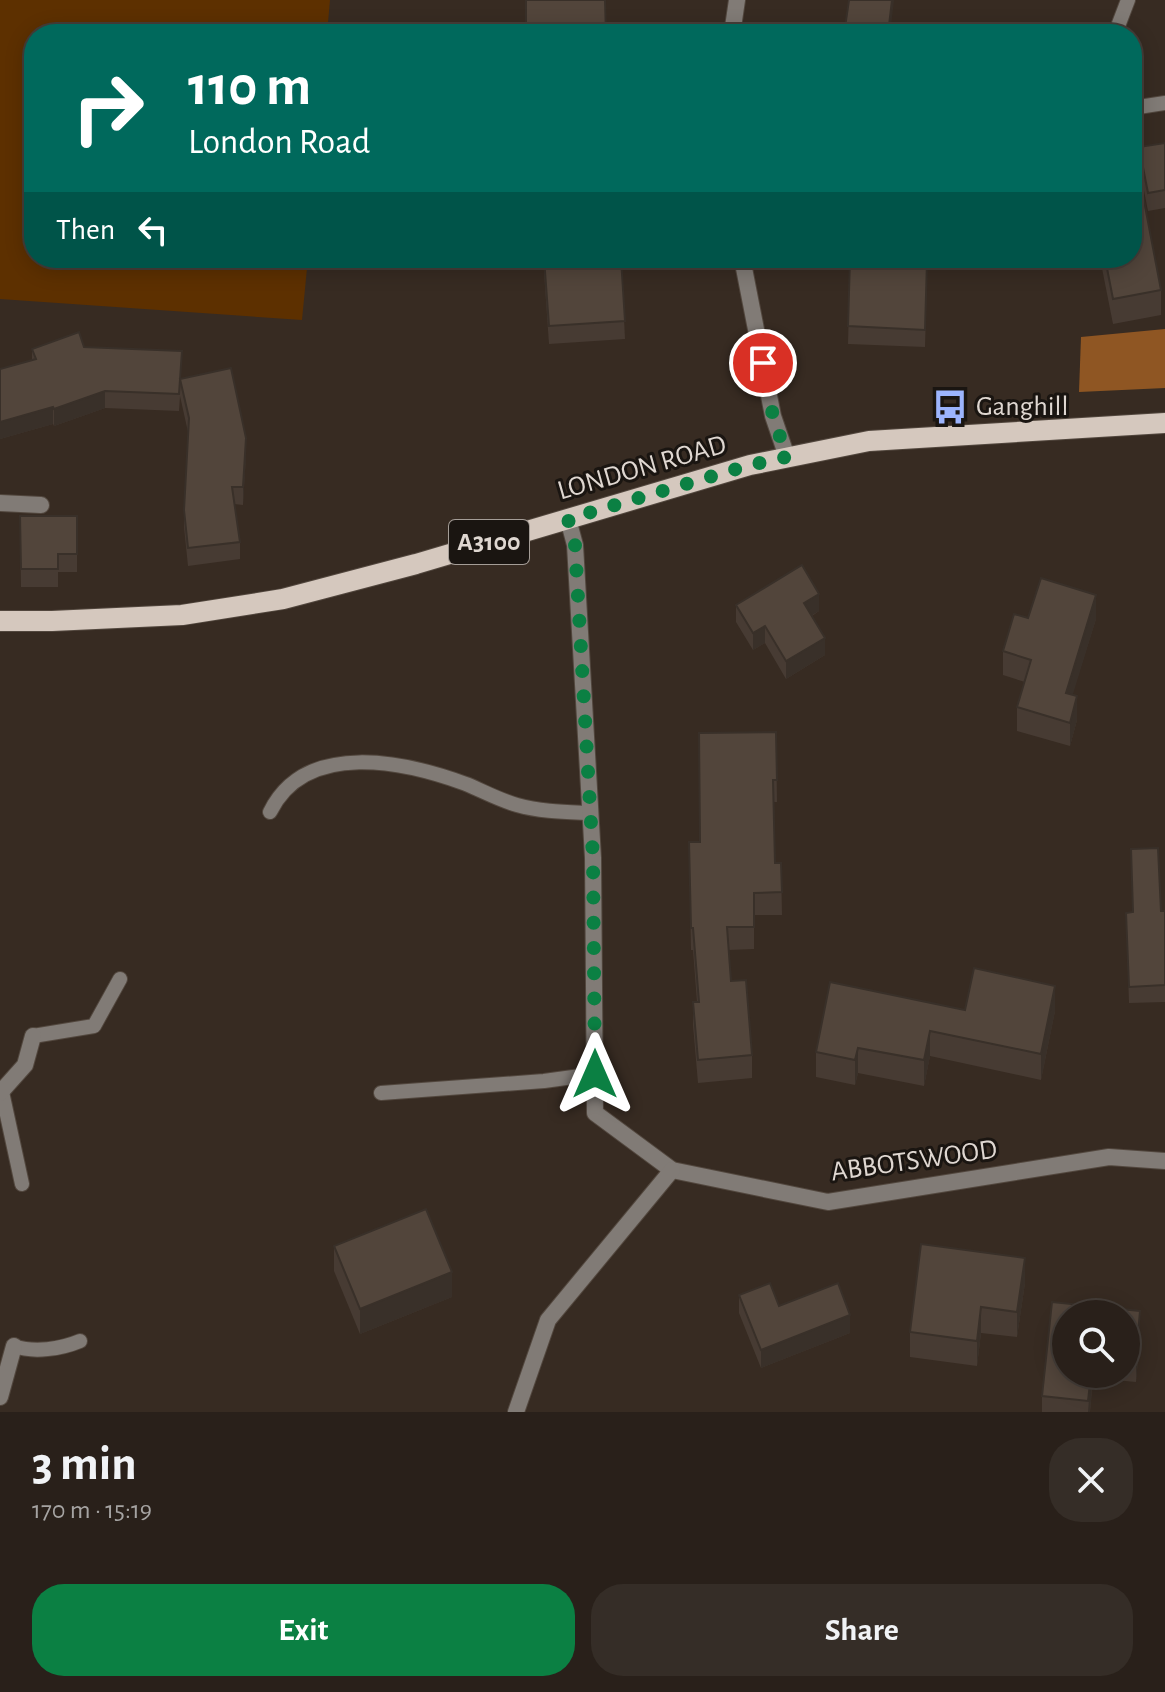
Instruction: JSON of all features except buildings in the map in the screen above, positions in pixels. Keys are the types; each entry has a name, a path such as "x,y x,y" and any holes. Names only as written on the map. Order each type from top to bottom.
{"main road":[{"name":"LONDON ROAD","path":"0,621 182,615 269,602 330,588 750,465 869,441 1165,423"}],"street":[{"path":"733,24 737,0"},
{"path":"744,268 773,416 787,457"},
{"path":"0,503 41,505"},
{"name":"ABBOTSWOOD","path":"568,519 575,545 591,813 595,1113 672,1170 828,1202 1109,1157 1165,1161"},
{"path":"1,1092 25,1065 33,1036"},
{"path":"516,1412 548,1320 672,1170"},
{"path":"0,1397 14,1346"}],"lane":[{"path":"1119,24 1128,0"},
{"path":"1142,106 1165,103"},
{"path":"270,812 277,799 294,782 312,772 358,761 382,762 437,775 516,805 591,813"},
{"path":"33,1036 94,1026 120,979"},
{"path":"381,1093 544,1081 595,1074"},
{"path":"1,1092 22,1184"},
{"path":"14,1346 26,1350 54,1348 80,1341"}],"shaded area":[{"path":"0,0 330,0 328,24 24,24 24,268 307,268 302,320 0,299"},
{"path":"1165,329 1165,388 1079,392 1081,337"}],"place":[{"name":"Ganghill","path":"950,407"}],"route":[{"path":"595,1074 593,858 575,545 568,519 787,457 773,416 763,363"}]}
